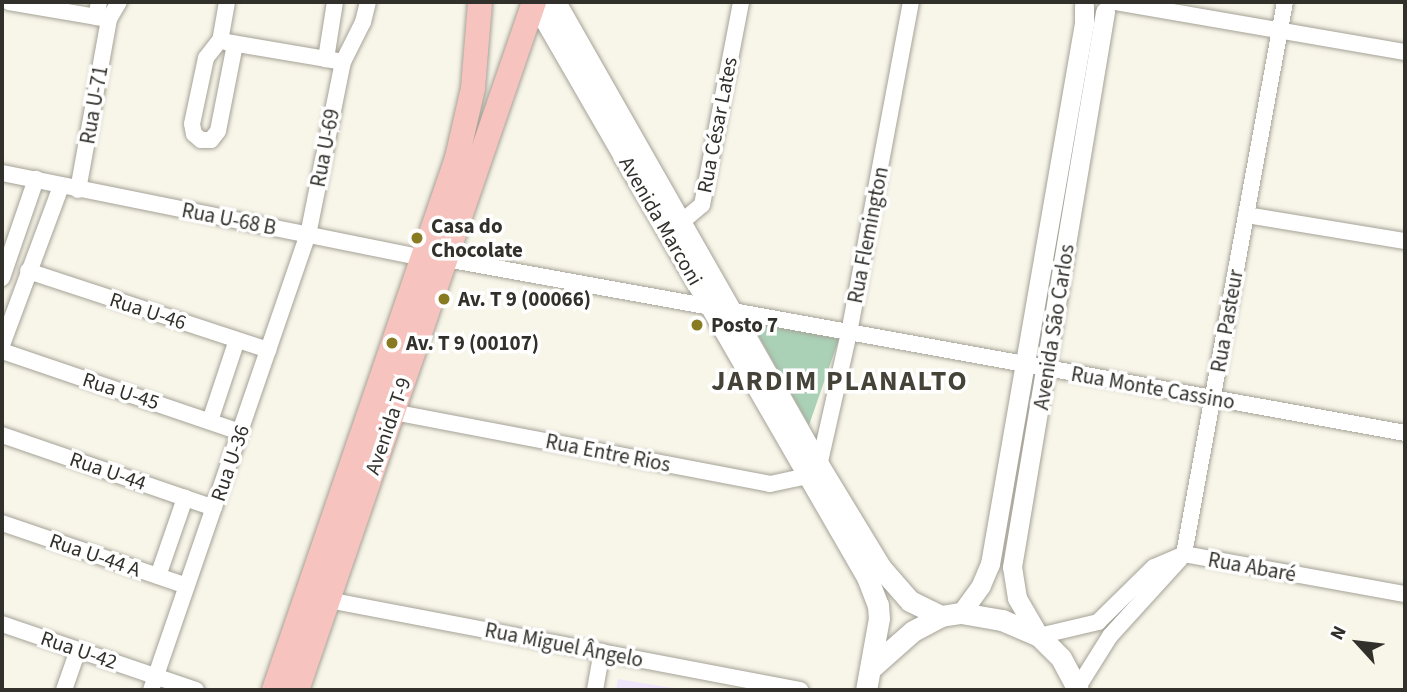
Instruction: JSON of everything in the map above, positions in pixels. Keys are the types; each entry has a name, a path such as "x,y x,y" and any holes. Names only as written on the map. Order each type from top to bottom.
{"main road":[{"name":"Avenida T-9","path":"297,690 393,412 434,258 466,125 474,76 480,2"},
{"name":"Avenida T-9","path":"274,690 434,258 534,2"},
{"name":"Avenida Marconi","path":"534,2 675,229 874,572 910,601 951,614 1002,620 1039,636"},
{"name":"Avenida Marconi","path":"555,2 675,229"},
{"name":"Avenida Marconi","path":"866,690 879,618 874,572"},
{"path":"871,668 913,631 951,614"},
{"path":"1039,636 1061,659 1078,689"}],"street":[{"path":"9,2 101,13"},
{"name":"Rua U-71","path":"78,190 101,13 120,2"},
{"path":"227,2 227,42 218,131 211,139 201,140 194,134 192,124 206,58 227,42 335,60"},
{"name":"Rua U-69","path":"308,235 335,60 335,2"},
{"name":"Rua U-69","path":"335,60 363,22 368,2"},
{"name":"Rua César Lates","path":"675,229 702,205 741,2"},
{"name":"Rua Flemington","path":"814,471 849,333 911,2"},
{"name":"Rua Pasteur","path":"1184,554 1285,2"},
{"path":"1083,4 1097,15 1111,5 1405,52"},
{"name":"Avenida São Carlos","path":"951,614 973,600 990,564 1084,23 1083,4"},
{"name":"Avenida São Carlos","path":"1039,636 1017,598 1013,567 1111,5"},
{"name":"Rua U-68 B","path":"2,173 434,258"},
{"path":"2,278 36,179"},
{"path":"2,345 61,186"},
{"path":"1246,215 1405,241"},
{"name":"Rua U-36","path":"154,684 308,235"},
{"name":"Rua Monte Cassino","path":"434,258 1405,433"},
{"name":"Rua U-46","path":"28,271 268,351"},
{"name":"Rua U-36","path":"210,421 237,340"},
{"name":"Rua U-45","path":"2,351 240,432"},
{"name":"Rua Entre Rios","path":"393,412 770,484 814,471"},
{"name":"Rua U-44","path":"2,435 214,508"},
{"name":"Rua U-36","path":"158,576 185,498"},
{"name":"Rua U-44 A","path":"2,523 187,586"},
{"path":"1039,636 1098,622 1154,567 1184,554"},
{"name":"Rua Abaré","path":"1078,689 1110,636 1184,554 1405,594"},
{"path":"990,564 1013,567"},
{"name":"Rua Miguel Ângelo","path":"328,600 800,690"},
{"path":"1098,622 1110,636"},
{"name":"Rua U-42","path":"2,624 78,650 154,684 196,690"},
{"path":"64,690 78,650"},
{"path":"595,690 602,652"}],"shaded area":[{"path":"618,679 685,690 616,690"}],"green space":[{"path":"749,319 839,339 809,425"}],"place":[{"name":"Casa do Chocolate","path":"417,238"},
{"name":"Av. T 9 (00066)","path":"444,299"},
{"name":"Posto 7","path":"697,325"},
{"name":"Av. T 9 (00107)","path":"392,343"}],"district":[{"name":"JARDIM PLANALTO","path":"840,381"}]}
